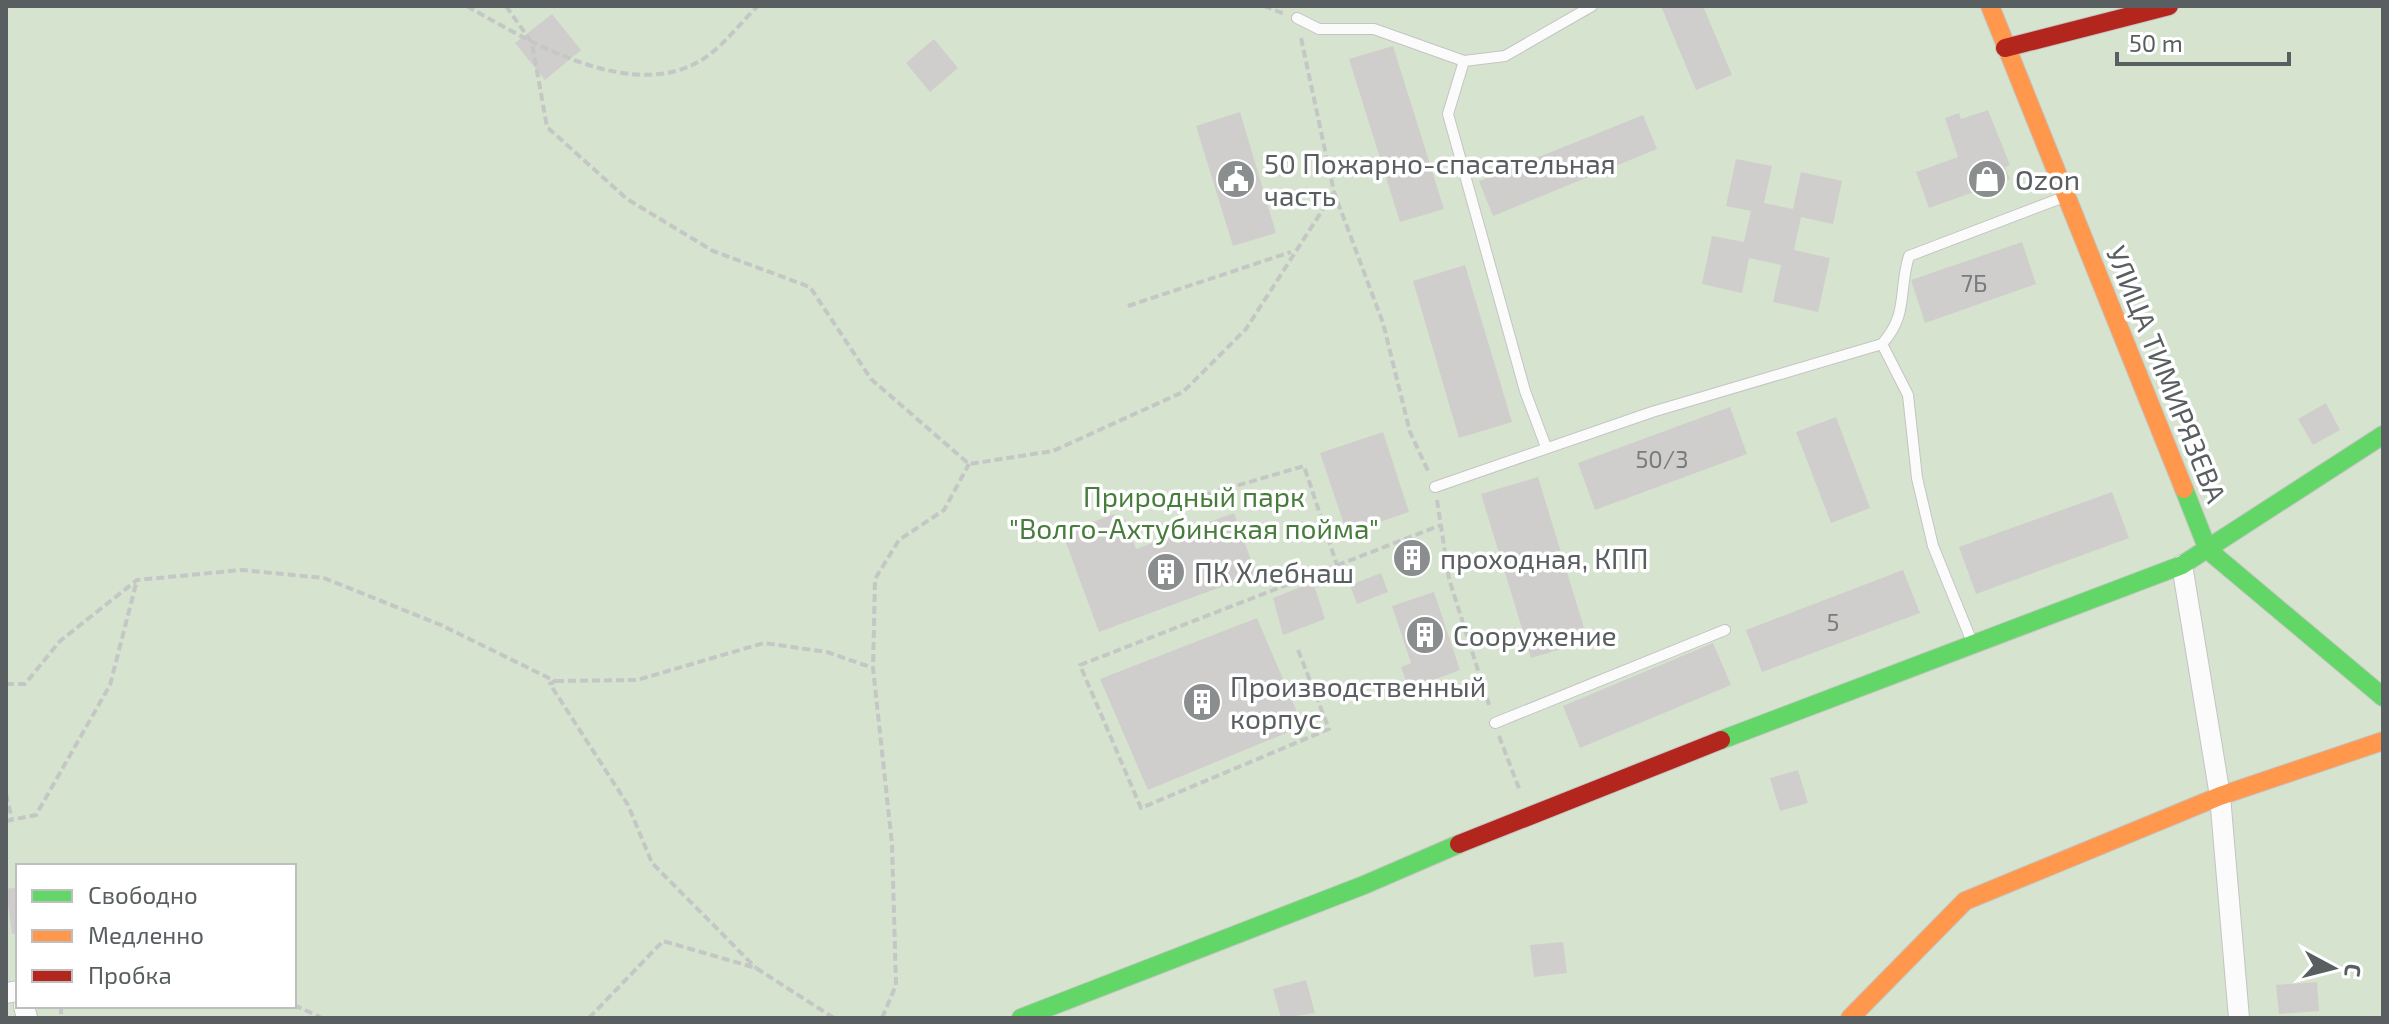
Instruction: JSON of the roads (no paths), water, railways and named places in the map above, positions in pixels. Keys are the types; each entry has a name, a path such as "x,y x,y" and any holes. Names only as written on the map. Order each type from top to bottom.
{"street":[{"name":"УЛИЦА ТИМИРЯЗЕВА","path":"1990,6 2208,550 2383,697"},
{"path":"2005,48 2169,6"},
{"path":"1021,1018 1364,885 1528,814 2182,565 2383,435"},
{"path":"2182,565 2220,796 2239,1018"},
{"path":"1850,1018 1965,901 2220,796 2383,741"}],"lane":[{"path":"1297,18 1319,29 1374,29 1464,61 1505,56 1592,6"},
{"path":"1464,61 1448,114 1525,391 1546,447"},
{"path":"1435,487 1666,407 1882,344 1896,329 1903,306 1904,274 1909,256 2065,196"},
{"path":"1882,344 1908,395 1917,478 1933,546 1973,645"},
{"path":"1495,723 1725,630"}],"place":[{"name":"50 Пожарно-спасательная часть","path":"1236,179"},
{"name":"Ozon","path":"1987,179"},
{"name":"проходная, КПП","path":"1412,558"},
{"name":"ПК Хлебнаш","path":"1166,572"},
{"name":"Сооружение","path":"1425,635"},
{"name":"Производственный корпус","path":"1202,702"}],"park label":[{"name":"Природный парк \"Волго-Ахтубинская пойма\"","path":"1194,512"}]}
